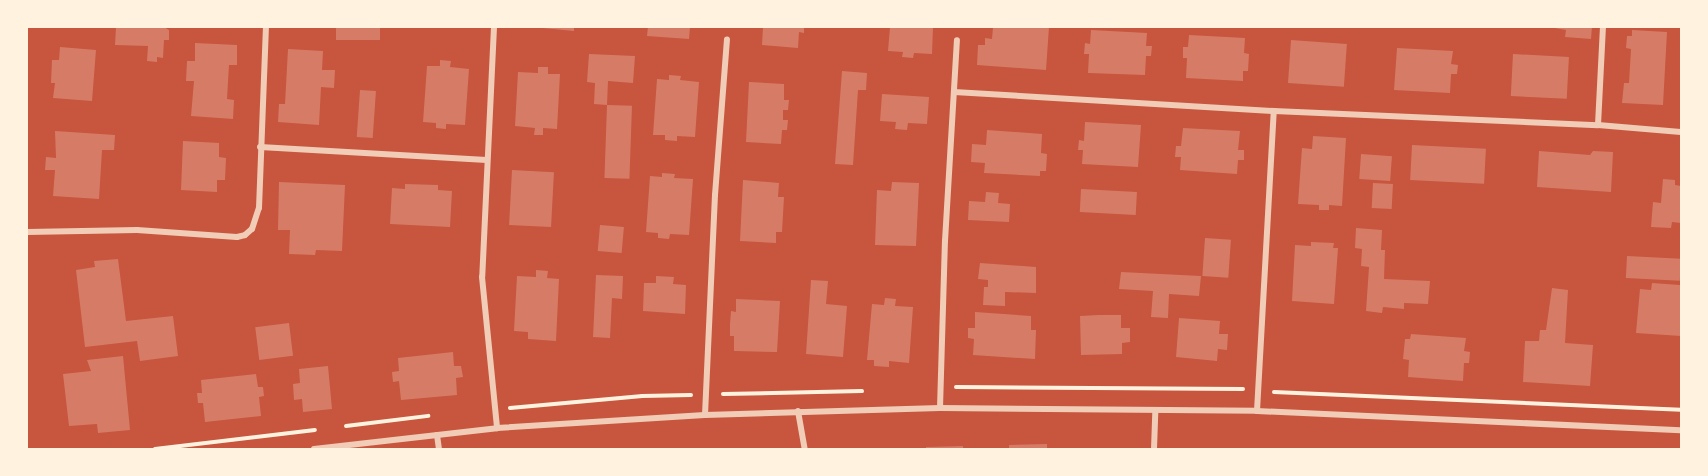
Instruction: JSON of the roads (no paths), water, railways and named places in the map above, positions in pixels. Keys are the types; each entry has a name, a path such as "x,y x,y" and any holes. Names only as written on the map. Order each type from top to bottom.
{"street":[{"path":"27,232 137,231 237,237 245,235 252,229 259,208 266,27"},
{"path":"494,27 482,277 497,428"},
{"path":"1598,125 1603,27"},
{"path":"705,415 715,195 727,39"},
{"path":"940,408 945,241 957,40"},
{"path":"954,92 1274,111 1598,125 1681,132"},
{"path":"1257,411 1274,111"},
{"path":"260,147 487,160"},
{"path":"314,449 497,428 705,415 940,408 1257,411 1681,430"},
{"path":"798,411 805,449"},
{"path":"1154,449 1155,411"},
{"path":"437,435 439,449"}]}
